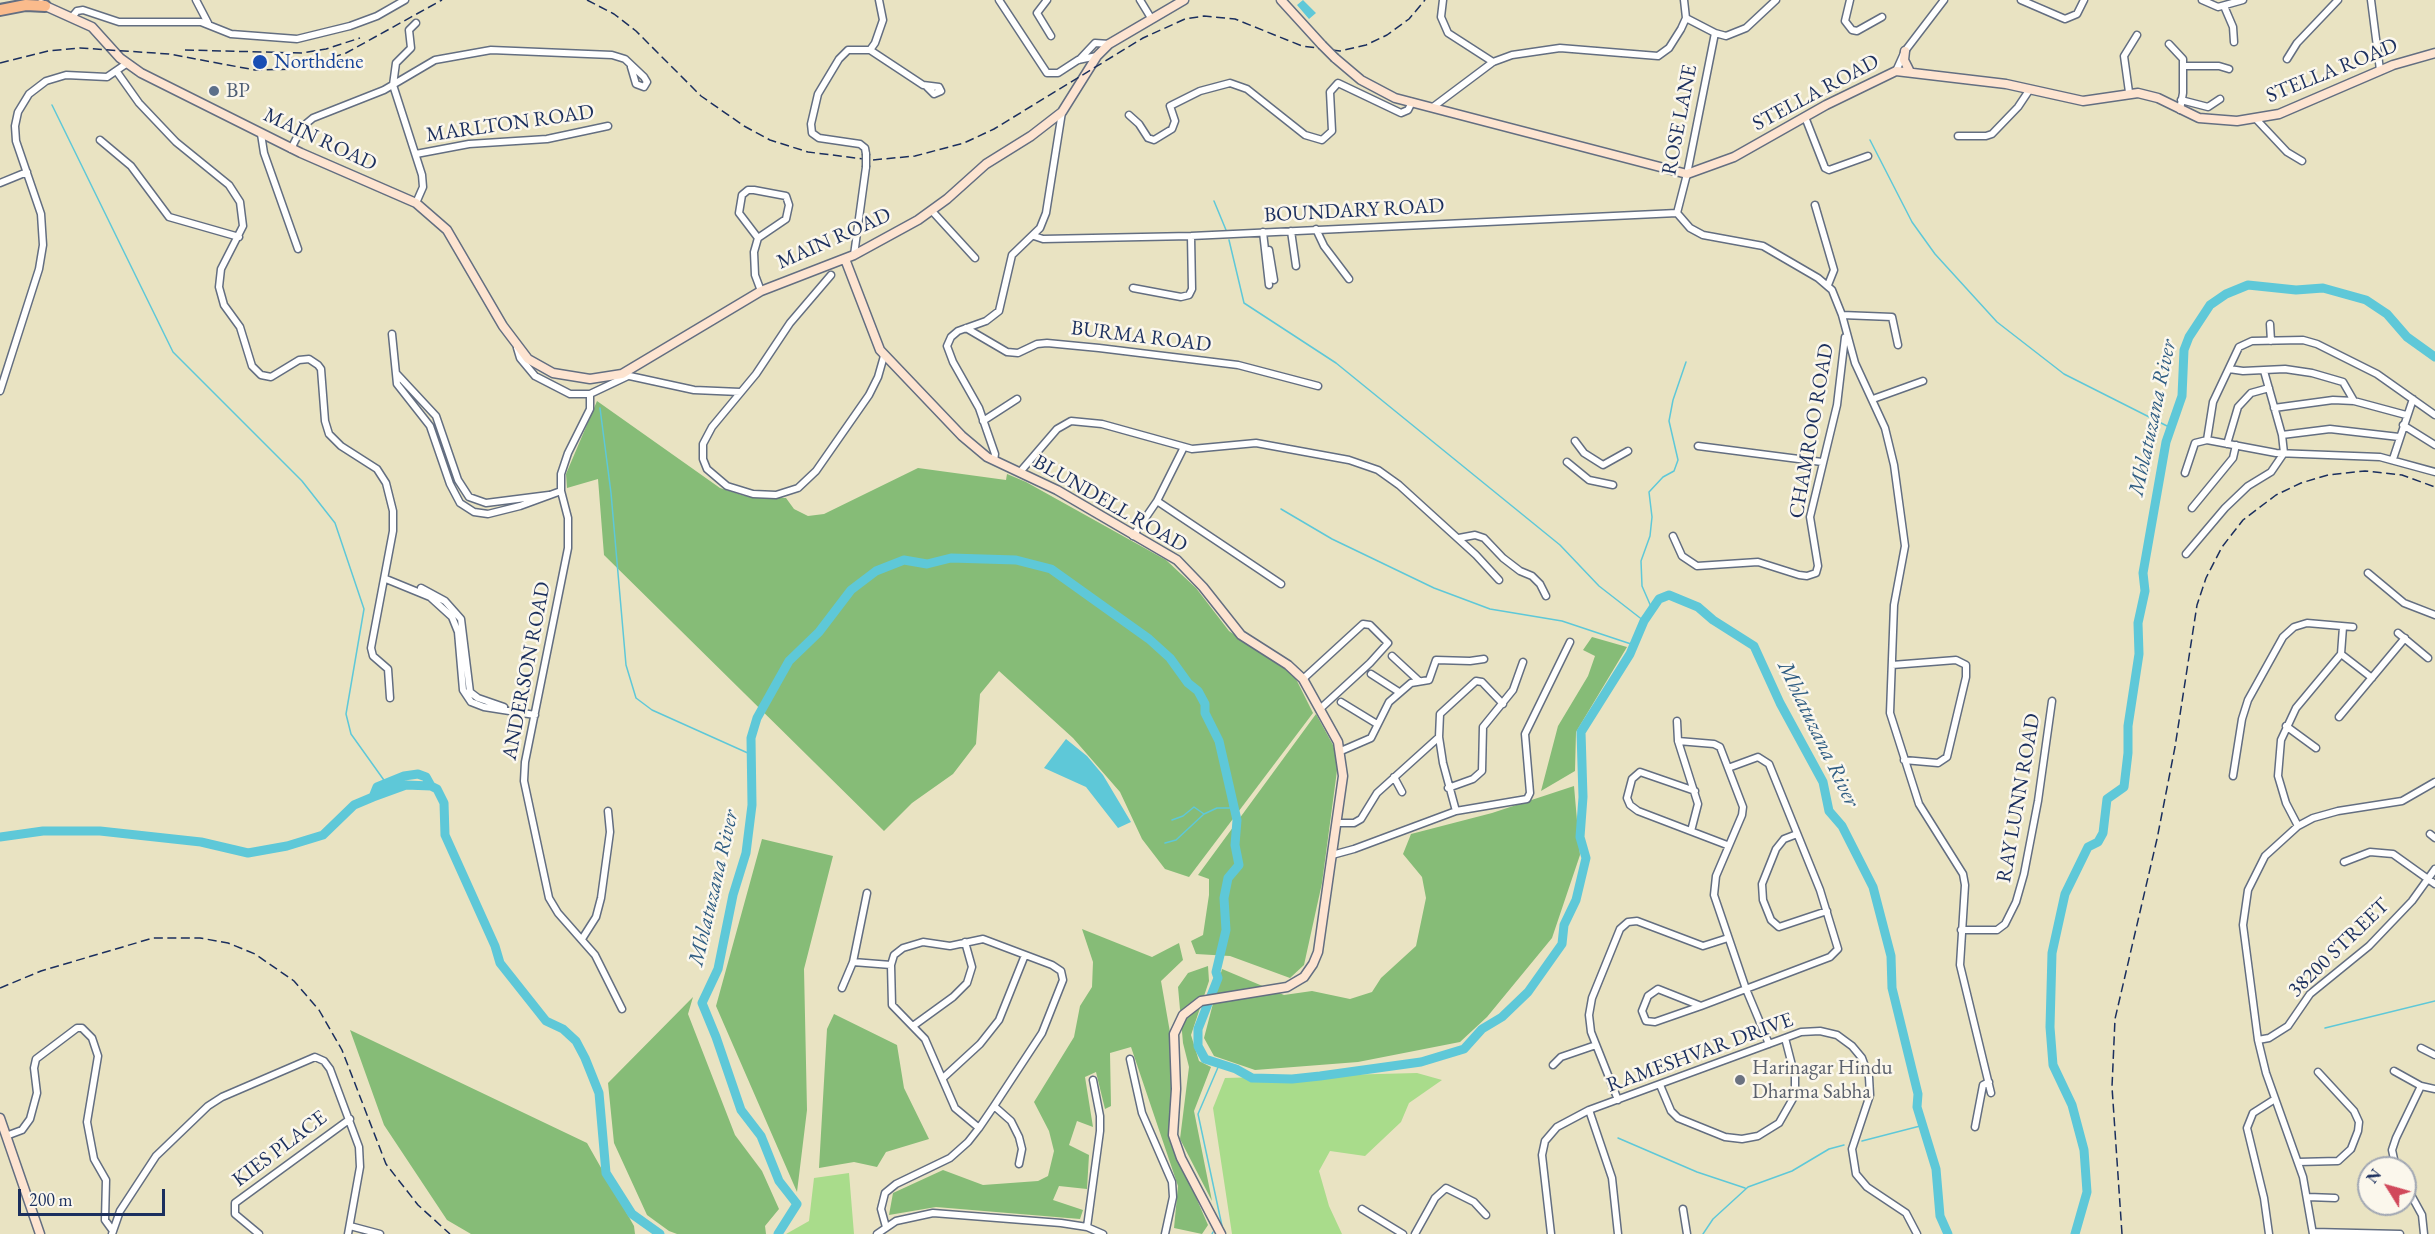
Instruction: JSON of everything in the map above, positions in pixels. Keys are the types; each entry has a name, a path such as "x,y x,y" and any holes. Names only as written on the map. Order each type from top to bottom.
{"highway":[{"path":"7,6 37,2"}],"main road":[{"name":"MAIN ROAD","path":"37,2 72,17 96,31 126,64 291,149 416,203 447,230 517,348 540,367 565,377 590,379 625,375 761,291 854,255 932,210 986,164 1031,136 1062,111 1097,56 1109,44 1184,0"},
{"path":"1281,0 1335,58 1373,88 1412,102 1687,174"},
{"path":"1905,51 1905,62 1910,72"},
{"name":"STELLA ROAD","path":"1687,174 1734,157 1805,117 1896,71 2030,88 2089,102 2129,93 2158,98 2180,110 2211,121 2256,119 2292,109 2380,70 2435,53"},
{"name":"BLUNDELL ROAD","path":"845,259 884,356 962,436 980,453 1020,472 1177,560 1203,587 1241,635 1288,664 1303,678 1321,708 1341,751 1343,776 1318,952 1313,964 1293,984 1201,1001 1184,1015 1174,1034 1176,1089 1173,1136 1181,1158 1221,1234"},
{"path":"0,1118 40,1234"}],"street":[{"path":"195,0 208,23"},
{"path":"72,17 77,11 83,10 125,23 208,23 231,34 304,38 377,16 405,0"},
{"path":"870,50 883,20 879,0"},
{"path":"999,0 1047,73 1058,73 1078,60 1095,43 1109,44"},
{"path":"1047,0 1037,13 1051,36"},
{"path":"1140,0 1151,18"},
{"path":"1443,0 1441,17 1448,33 1493,62"},
{"path":"1433,107 1493,62 1539,49 1560,48 1658,56 1669,48 1686,18 1684,0"},
{"path":"1686,18 1726,36 1746,28 1776,0"},
{"path":"1850,0 1845,21 1852,30 1857,31 1882,17"},
{"path":"1896,71 1905,51 1944,0"},
{"path":"2021,0 2065,19 2077,14 2084,0"},
{"path":"2202,0 2214,6 2224,6 2243,0"},
{"path":"2287,59 2297,42 2338,0"},
{"path":"2371,0 2380,70"},
{"path":"2224,6 2233,27 2234,42"},
{"path":"416,23 409,30 411,48 396,63 393,85 423,182 416,203"},
{"name":"ROSE LANE","path":"1677,213 1715,33"},
{"path":"2129,93 2124,56 2137,35"},
{"path":"2169,44 2182,57 2180,110"},
{"path":"854,255 866,167 865,148 860,144 819,138 812,133 811,124 818,94 839,59 854,48 870,50 927,87"},
{"path":"291,149 302,127 313,118 393,85 435,60 481,51 606,54 623,57 632,67"},
{"path":"1078,60 1097,56"},
{"path":"0,391 39,269 44,245 41,214 16,141 15,126 18,112 37,86 54,77 66,75 99,79 117,72 126,64"},
{"path":"2183,66 2219,66 2229,69"},
{"path":"117,72 139,103 176,142 234,191 244,220 239,237 225,260 219,278 224,305 240,327 252,366 261,375 271,377 304,359 314,362 321,369 325,421 329,434 341,446 377,469 391,495 394,521 386,577 371,648 373,656 388,669 390,698"},
{"path":"1129,115 1139,124 1148,138 1154,140 1172,129 1175,121 1170,106 1200,91 1230,82 1246,89 1305,135 1322,140 1332,131 1330,92 1338,82 1401,113 1408,110 1412,102"},
{"path":"1958,136 1992,134 2018,106 2030,88"},
{"path":"2181,100 2208,107 2220,99"},
{"path":"994,460 995,454 984,421 947,350 951,338 966,328 986,321 999,311 1012,255 1034,236 1046,213 1062,111"},
{"path":"1805,117 1825,168 1829,170 1868,156"},
{"path":"2256,119 2287,152 2302,161"},
{"name":"MARLTON ROAD","path":"416,154 470,144 547,139 608,126"},
{"path":"261,134 264,153 298,249"},
{"path":"100,140 131,166 170,217 239,237"},
{"path":"0,183 27,172"},
{"path":"758,238 739,213 742,195 748,190 754,190 786,196 789,205 786,219 758,238 752,261 761,291"},
{"path":"1815,205 1834,270 1828,285"},
{"path":"932,210 975,258"},
{"path":"1677,213 1696,232 1709,237 1763,246 1828,285 1835,295 1855,363 1873,399 1890,446 1905,546 1894,605 1890,713 1919,804 1963,874 1965,885 1960,965 1991,1093"},
{"name":"BOUNDARY ROAD","path":"1034,236 1042,239 1191,236 1677,213"},
{"path":"1316,229 1324,246 1349,279"},
{"path":"1291,231 1296,266"},
{"path":"1264,232 1271,283"},
{"path":"1133,288 1181,297 1189,296 1192,289 1191,236"},
{"path":"831,275 786,328 756,374 707,436 703,451 707,469 720,481 741,491 762,495 788,492 808,480 828,455 872,390 884,356"},
{"path":"1842,315 1892,317 1898,345"},
{"path":"2270,324 2271,341"},
{"name":"BURMA ROAD","path":"966,328 1007,352 1018,353 1037,344 1047,343 1099,348 1239,365 1318,386"},
{"name":"CHAMROO ROAD","path":"1673,536 1682,556 1697,566 1758,562 1808,576 1815,573 1818,566 1810,517 1837,405 1845,330"},
{"path":"392,334 399,389 430,426 455,496 465,508 488,514 561,491"},
{"path":"2206,440 2210,412 2244,342 2303,340 2317,344 2377,374 2435,415"},
{"name":"MAIN ROAD","path":"517,348 526,368 550,386 570,394 590,394 625,375"},
{"path":"2229,369 2298,370 2336,379 2348,387 2354,401"},
{"path":"2186,554 2225,508 2248,486 2271,472 2284,453 2282,435 2264,371"},
{"path":"396,373 436,416 458,480 469,497 486,503 553,495"},
{"path":"625,375 694,390 740,392"},
{"path":"1873,399 1923,381"},
{"path":"2227,444 2238,407 2251,393 2269,388"},
{"name":"ANDERSON ROAD","path":"590,394 590,408 563,467 561,491 568,518 569,540 524,772 526,799 549,898 558,913 595,955 622,1009"},
{"path":"984,421 1017,399"},
{"path":"2393,459 2413,399"},
{"path":"2274,408 2333,400 2354,401 2406,415"},
{"path":"1020,472 1057,429 1071,421 1102,424 1201,450 1248,443 1271,444 1370,466 1399,485 1459,538 1499,580"},
{"path":"2403,425 2435,446"},
{"path":"2282,435 2330,429 2399,436"},
{"path":"2185,473 2194,443 2206,440 2284,453 2348,454 2393,459 2435,472"},
{"path":"1575,441 1584,453 1603,465 1628,451"},
{"path":"2192,508 2232,458 2236,445"},
{"path":"1698,446 1822,462"},
{"path":"1133,536 1157,501 1184,447"},
{"path":"1567,462 1589,480 1613,485"},
{"path":"1157,501 1281,584"},
{"path":"1459,538 1474,535 1484,538 1503,558 1521,572 1532,576 1540,584 1545,596"},
{"path":"2368,573 2404,603 2435,615"},
{"path":"386,577 434,594 450,605 463,626 470,692 478,698 507,709 536,715"},
{"path":"2233,776 2242,719 2248,700 2283,637 2294,627 2307,623 2353,627"},
{"path":"1303,678 1363,624 1370,625 1388,643 1321,708"},
{"path":"2298,826 2284,797 2278,776 2278,755 2286,726 2296,708 2341,654 2343,627"},
{"path":"2398,633 2428,658"},
{"path":"2339,717 2405,638"},
{"path":"1332,855 1456,811 1517,803 1527,799 1530,793 1525,734 1570,642"},
{"path":"2341,654 2372,678"},
{"path":"1392,656 1419,681"},
{"path":"1341,751 1371,738 1389,702 1410,683 1427,681 1432,678 1438,659 1470,661 1484,659"},
{"path":"1892,665 1956,660 1966,664 1966,677 1947,756 1938,763 1904,760"},
{"path":"1448,788 1473,778 1482,771 1482,731 1519,678 1523,662"},
{"path":"1371,674 1399,692"},
{"path":"1456,811 1448,788 1439,737 1439,718 1443,710 1475,682 1482,682 1503,704"},
{"name":"RAY LUNN ROAD","path":"1961,930 1997,930 2005,924 2016,902 2024,874 2038,801 2052,701"},
{"path":"1341,702 1377,724"},
{"path":"1677,720 1678,741 1698,807 1691,831"},
{"path":"2286,726 2316,748"},
{"path":"1336,823 1354,823 1361,819 1372,799 1439,737"},
{"path":"1678,741 1718,746 1743,810 1716,876 1714,895 1746,988 1769,1044"},
{"path":"1701,1006 1658,989 1650,993 1642,1011 1646,1021 1652,1023 1701,1006 1834,955 1838,944 1797,834 1766,760 1753,758 1728,768"},
{"path":"1695,791 1640,772 1632,779 1627,798 1630,805 1638,811 1727,845"},
{"path":"1394,777 1402,792"},
{"path":"2400,1234 2345,1231 2313,1233 2308,1197 2258,1040 2246,954 2244,905 2253,878 2265,856 2298,826 2313,818 2338,811 2402,801 2435,782"},
{"path":"582,939 599,910 610,832 608,811"},
{"path":"1797,834 1784,839 1776,849 1762,884 1763,900 1771,920 1779,927 1827,911"},
{"path":"2344,862 2370,852 2393,854 2435,884"},
{"name":"38200 STREET","path":"2258,1040 2268,1038 2288,1026 2310,994 2369,946 2401,913 2435,869"},
{"path":"842,988 853,962 867,893"},
{"path":"1618,1100 1596,1045 1589,1015 1592,998 1617,935 1624,924 1637,921 1699,946 1728,938"},
{"path":"886,1227 881,1209 885,1193 896,1184 950,1158 961,1150 979,1128 1042,1034 1062,986 1062,976 1057,968 983,939 950,946 923,942 897,951 891,965 891,1002 898,1013 925,1039 955,1108 979,1128"},
{"path":"913,1026 957,994 967,983 972,967 965,942"},
{"path":"943,1078 980,1044 999,1020 1025,955"},
{"path":"853,962 891,965"},
{"path":"6,1136 22,1130 30,1119 37,1093 34,1068 36,1059 77,1028 82,1028 92,1038 98,1056 98,1070 87,1122 94,1159 106,1180 104,1214 113,1232"},
{"name":"RAMESHVAR DRIVE","path":"1551,1234 1551,1215 1542,1163 1543,1148 1557,1127 1589,1110 1785,1038 1811,1031 1827,1032 1846,1041 1862,1058 1869,1077 1870,1095 1854,1143 1854,1167 1867,1187 1906,1213 1917,1234"},
{"path":"1660,1085 1671,1111 1678,1118 1725,1137 1742,1139 1758,1136 1767,1132 1784,1118 1795,1095 1796,1077 1785,1038"},
{"path":"1553,1065 1561,1057 1596,1045"},
{"path":"2421,1048 2435,1055"},
{"path":"113,1232 120,1211 156,1156 208,1106 222,1097 315,1057 324,1061 330,1069 359,1147 360,1160 348,1234"},
{"path":"1130,1059 1142,1113 1172,1182 1173,1197 1165,1234"},
{"path":"2394,1071 2421,1086 2435,1089"},
{"path":"2298,1162 2338,1161 2351,1149 2358,1131 2359,1122 2354,1111 2318,1072"},
{"path":"1087,1227 1100,1131 1100,1116 1093,1080"},
{"path":"1975,1127 1983,1085 1989,1082"},
{"path":"2393,1156 2392,1150 2396,1138 2421,1086"},
{"path":"2269,1234 2264,1198 2247,1128 2253,1113 2275,1099"},
{"path":"994,1106 1011,1121 1019,1137 1022,1149 1019,1164"},
{"path":"1589,1110 1612,1178 1618,1234"},
{"name":"KIES PLACE","path":"259,1234 236,1214 236,1203 350,1119"},
{"path":"1415,1234 1435,1198 1446,1188 1474,1202 1486,1215"},
{"path":"2308,1197 2335,1198"},
{"path":"1362,1209 1403,1234"},
{"path":"1683,1209 1687,1234"},
{"path":"2417,1209 2422,1215 2424,1234"},
{"path":"877,1234 886,1227 907,1218 933,1213 1087,1227 1103,1234"},
{"path":"350,1226 380,1234"}],"green space":[{"path":"597,401 720,488 745,496 786,498 794,509 808,516 824,514 918,468 1006,480 1007,474 1026,482 1166,560 1196,588 1229,631 1294,675 1313,713 1189,877 1165,869 1142,839 1120,792 1073,738 999,671 980,694 976,744 953,774 912,803 884,831 604,555 598,479 567,488 566,474"},
{"path":"1592,637 1627,647 1576,732 1575,771 1541,791 1558,726 1588,676 1595,656 1583,650"},
{"path":"1316,714 1333,745 1338,763 1322,883 1304,965 1290,978 1230,956 1196,954 1191,941 1203,935 1209,895 1209,879 1198,875"},
{"path":"1574,786 1580,855 1552,938 1487,1017 1460,1042 1358,1062 1255,1070 1214,1056 1204,1038 1222,969 1284,995 1312,991 1350,999 1372,992 1381,978 1416,946 1426,898 1422,877 1403,854 1411,834 1492,813"},
{"path":"762,839 833,856 804,969 807,1110 797,1192 716,1006"},
{"path":"1082,929 1152,957 1179,943 1183,960 1161,981 1171,1038 1175,1093 1171,1140 1208,1225 1202,1234 1174,1228 1178,1186 1131,1047 1110,1053 1111,1106 1105,1109 1096,1072 1085,1077 1093,1127 1077,1121 1069,1145 1089,1155 1087,1189 1059,1186 1053,1200 1083,1210 1080,1219 936,1207 889,1215 893,1193 943,1170 983,1185 1038,1181 1048,1176 1054,1151 1049,1131 1034,1102 1074,1037 1080,1006 1092,987 1093,962"},
{"path":"1208,966 1209,981 1191,1035 1199,1061 1211,1067 1194,1111 1212,1201 1180,1139 1189,1067 1183,1043 1178,987 1188,973"},
{"path":"693,997 688,1014 735,1135 762,1171 779,1209 765,1226 766,1234 677,1234 669,1231 647,1215 614,1143 608,1083"},
{"path":"834,1014 897,1045 904,1088 929,1139 886,1152 877,1167 854,1162 819,1168 827,1029"},
{"path":"350,1030 587,1143 634,1226 635,1234 471,1234 447,1220 384,1125"},
{"path":"1417,1073 1442,1080 1409,1103 1401,1122 1365,1156 1330,1151 1319,1171 1329,1206 1342,1234 1232,1234 1213,1108 1225,1078"},
{"path":"849,1173 854,1234 786,1234 809,1221 814,1178"}],"water":[{"path":"1303,0 1316,13 1309,19 1297,5"},
{"path":"1066,739 1087,756 1103,775 1131,822 1118,828 1086,787 1044,768"}],"waterway":[{"path":"52,105 173,352 302,481 335,523 364,609 346,714 351,734 386,783"},
{"path":"1870,140 1912,222 1935,254 1997,322 2064,374 2171,428"},
{"path":"1214,201 1226,230"},
{"path":"1229,240 1244,303 1336,363 1560,545 1599,586 1644,621"},
{"name":"Mhlatuzana River","path":"2075,1234 2087,1192 2084,1150 2072,1105 2053,1065 2050,1027 2052,953 2065,894 2088,847 2098,842 2103,833 2107,799 2124,787 2128,726 2139,654 2138,623 2145,591 2143,573 2166,442 2182,396 2184,350 2189,337 2210,305 2226,294 2248,285 2296,290 2323,288 2366,300 2387,314 2407,337 2435,357"},
{"path":"1652,609 1642,586 1641,561 1650,536 1652,517 1649,492 1663,477 1674,471 1678,460 1669,421 1673,400 1686,362"},
{"path":"600,408 611,493 626,665 636,698 652,710 750,754"},
{"path":"1281,509 1332,539 1434,588 1490,609 1562,621 1634,645"},
{"name":"Mhlatuzana River","path":"778,1234 797,1204 779,1181 761,1136 741,1110 702,1003 718,969 733,895 746,853 752,805 751,738 757,718 789,661 819,632 851,590 876,571 904,560 927,564 951,558 1016,560 1051,569 1149,639 1170,658 1188,683 1198,691 1205,704 1205,713 1219,741 1237,820 1235,845 1239,865 1228,878 1224,898 1226,930 1216,972 1218,978 1198,1029 1198,1046 1205,1059 1236,1069 1252,1078 1292,1079 1320,1076 1421,1062 1464,1049 1482,1029 1502,1017 1528,992 1562,944 1564,925 1576,900 1586,858 1580,837 1583,797 1581,732 1630,654 1644,621 1659,599 1669,595 1698,607 1713,620 1754,646 1780,703 1823,782 1829,811 1842,826 1873,887 1891,956 1892,988 1918,1094 1917,1107 1936,1169 1940,1216 1948,1234"},
{"name":"Mhlatuzana River","path":"0,837 43,831 100,831 201,842 248,853 287,846 323,835 354,805 373,797 377,787 404,776 418,774 426,777 431,786 437,789 444,803 445,835 495,946 500,963 546,1021 563,1029 576,1041 585,1058 599,1093 606,1173 632,1214 660,1234"},
{"name":"Mhlatuzana River","path":"373,797 406,785 431,786"},
{"path":"1172,820 1183,816 1194,807 1204,814 1217,808 1234,808"},
{"path":"1165,843 1176,840 1204,814"},
{"path":"2325,1028 2435,1001"},
{"path":"1219,1065 1198,1114 1222,1226"},
{"path":"1862,1141 1924,1125"},
{"path":"1618,1138 1697,1172 1745,1188"},
{"path":"1703,1234 1713,1219 1748,1187 1792,1171 1829,1149 1844,1145"}],"railway":[{"path":"0,63 48,51 80,48 169,54 255,70 297,69 346,53 442,0"},
{"path":"587,0 614,14 636,31 701,96 744,126 770,140 808,152 872,160 915,156 964,143 994,129 1143,38 1185,19 1204,16 1235,19 1302,46 1340,51 1366,45 1387,35 1409,19 1425,0"},
{"path":"185,50 302,53 326,49 360,38"},
{"path":"2122,1234 2112,1087 2115,1019 2157,839 2175,747 2197,605 2206,578 2222,547 2243,520 2276,495 2301,483 2328,475 2365,471 2402,475 2435,487"},
{"path":"0,988 41,971 153,938 200,938 228,943 255,954 294,981 319,1010 342,1050 386,1164 418,1205 450,1234"}],"place":[{"name":"Northdene","path":"260,62"},
{"name":"BP","path":"214,91"},
{"name":"Harinagar Hindu Dharma Sabha","path":"1740,1080"}]}
